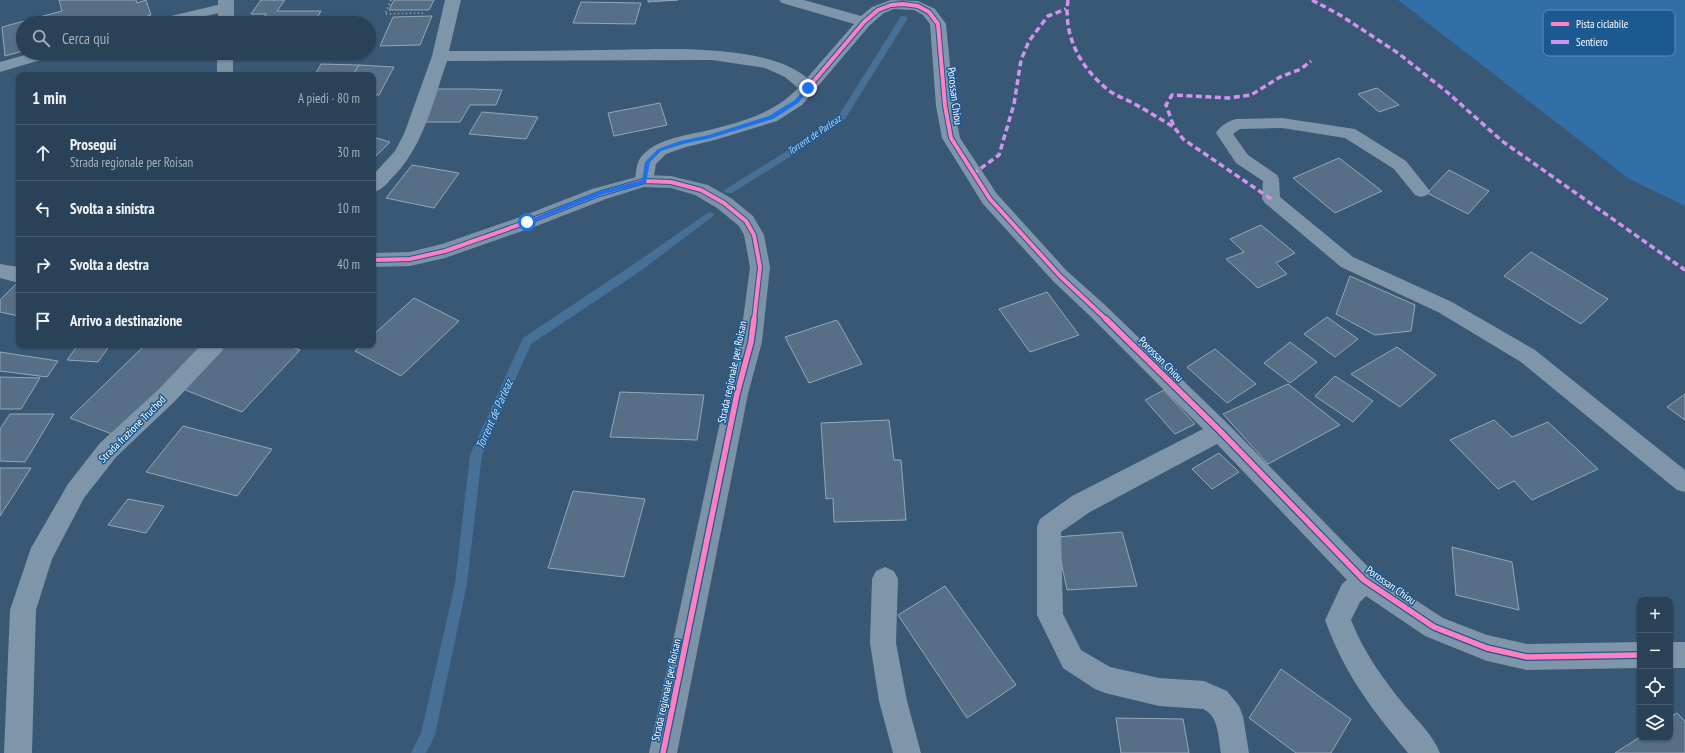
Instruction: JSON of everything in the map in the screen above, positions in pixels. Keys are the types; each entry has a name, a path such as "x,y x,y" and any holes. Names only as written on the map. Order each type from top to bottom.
{"main road":[{"path":"226,4 226,16"},
{"path":"225,60 225,72"},
{"name":"Strada regionale per Roisan","path":"376,260 410,259 445,250 527,222 599,194 644,181 671,182 701,190 724,203 746,221 754,235 760,267 751,342 737,394 663,753"}],"street":[{"path":"787,0 864,22"},
{"name":"Porossan Chiou","path":"644,181 647,162 660,150 682,142 710,136 771,117 796,101 864,22 878,10 891,5 903,4 918,6 929,12 938,24 945,106 951,138 990,199 1060,276 1098,311 1220,431 1364,580 1434,627 1487,648 1527,657 1637,655"},
{"path":"376,183 388,172 403,154 412,134 440,56 452,6"},
{"path":"440,56 712,54 769,64 791,73 808,88"},
{"path":"0,271 16,274"},
{"name":"Strada frazione Truchod","path":"18,753 24,610 40,556 76,491 108,450 166,396 211,348"},
{"path":"1220,431 1082,504 1049,527 1050,615 1072,659 1105,679 1159,692 1204,695 1217,701 1229,716 1235,753"},
{"path":"885,578 883,643 893,701 907,753"},
{"path":"1364,580 1351,593 1338,620 1345,642 1370,684 1426,753"},
{"path":"1673,655 1685,655"}],"lane":[{"path":"184,16 226,4"},
{"path":"0,67 24,60"},
{"path":"1421,192 1400,166 1349,133 1282,123 1236,124 1224,133 1242,159 1271,179 1271,199 1347,262 1445,307 1528,356 1685,483"}],"path":[{"path":"391,0 385,14 452,6"}],"shaded area":[{"path":"1398,0 1685,0 1685,206 1628,178"}],"building":[{"path":"59,0 136,0 137,3 146,0 151,15 43,16 62,11"},
{"path":"261,0 285,0 277,11 321,11 318,16 265,16 266,14 251,14"},
{"path":"394,0 434,0 429,10 389,10"},
{"path":"648,0 678,0 648,2"},
{"path":"581,2 641,3 635,24 573,23"},
{"path":"432,16 420,45 380,46 393,17"},
{"path":"16,23 16,53 5,56 2,27"},
{"path":"321,64 359,65 355,72 317,72"},
{"path":"359,65 394,67 379,95 376,95 376,72 355,72"},
{"path":"1377,88 1399,105 1379,112 1358,94"},
{"path":"437,89 502,90 496,105 470,105 460,122 424,122"},
{"path":"660,103 667,125 614,136 608,113"},
{"path":"482,112 538,117 526,139 469,134"},
{"path":"376,138 390,142 376,156"},
{"path":"1339,158 1382,191 1335,213 1293,178"},
{"path":"412,165 459,173 434,208 386,198"},
{"path":"1449,170 1489,191 1468,214 1427,193"},
{"path":"1261,225 1295,253 1276,263 1287,274 1258,288 1226,259 1244,252 1230,239"},
{"path":"1531,252 1608,299 1581,324 1504,276"},
{"path":"1350,276 1415,305 1411,331 1375,335 1336,314"},
{"path":"16,284 16,315 0,312 0,300"},
{"path":"1047,292 1079,335 1030,352 999,309"},
{"path":"414,298 459,321 401,376 355,351 358,348 376,348 376,332"},
{"path":"1327,317 1358,339 1335,357 1304,334"},
{"path":"837,320 862,364 809,383 785,337"},
{"path":"1290,342 1317,362 1290,383 1264,363"},
{"path":"1397,347 1436,375 1400,407 1351,374"},
{"path":"76,348 108,348 98,362 67,360"},
{"path":"142,348 203,348 117,436 70,418"},
{"path":"220,348 294,348 300,350 242,412 180,388"},
{"path":"1215,349 1256,384 1227,403 1187,367"},
{"path":"0,352 58,361 47,377 0,371"},
{"path":"1335,376 1373,401 1353,422 1315,396"},
{"path":"0,377 40,378 21,409 0,409"},
{"path":"1288,384 1340,425 1268,464 1223,414"},
{"path":"1164,390 1195,424 1175,434 1145,400"},
{"path":"620,392 704,395 697,440 610,437"},
{"path":"1685,394 1685,420 1667,407"},
{"path":"10,414 54,414 25,462 0,461 0,429"},
{"path":"889,420 894,460 901,460 906,520 834,522 833,498 826,499 821,423"},
{"path":"1494,420 1512,437 1548,422 1598,469 1532,500 1514,481 1498,489 1450,440"},
{"path":"183,426 272,449 237,496 146,472"},
{"path":"1219,453 1239,472 1212,489 1192,469"},
{"path":"0,468 31,468 0,516"},
{"path":"573,491 645,499 624,577 548,568"},
{"path":"128,499 164,506 146,533 108,525"},
{"path":"1122,532 1137,586 1067,590 1056,537"},
{"path":"1452,547 1512,562 1519,610 1456,595"},
{"path":"945,586 1016,685 967,718 898,615"},
{"path":"1281,669 1351,719 1331,753 1296,753 1249,718"},
{"path":"1677,713 1685,721 1685,753 1615,753 1637,739 1637,741 1673,741 1673,715"},
{"path":"1116,718 1183,719 1189,753 1121,753"}],"waterway":[{"name":"Torrent de Parleaz","path":"729,191 790,153 842,117 904,18"},
{"name":"Torrent de Parleaz","path":"418,753 428,735 461,584 476,455 527,341 638,267 709,215"}],"marked path":[{"path":"1068,0 1066,12 1070,37 1081,60 1089,71 1110,91 1174,127"},
{"path":"1312,0 1340,15 1398,53 1447,92 1502,141 1685,270"},
{"path":"973,174 999,155 1014,104 1021,60 1029,41 1048,16 1066,9"},
{"path":"1271,199 1183,139 1174,127 1166,105 1172,95 1229,98 1251,95 1280,77 1301,69 1311,61"}],"cycle path":[{"path":"808,88 864,22 878,10 891,5 903,4 918,6 929,12 938,24 945,106 951,138 990,199 1060,276 1098,311 1220,431 1364,580 1434,627 1487,648 1527,657 1637,655"},
{"path":"376,260 410,259 445,251 527,222 599,194 644,181 671,182 701,190 724,203 746,221 754,235 760,267 751,342 737,394 663,753"}],"route":[{"path":"527,222 599,194 644,181 647,162 660,150 682,142 710,136 771,117 796,101 808,88"}]}
